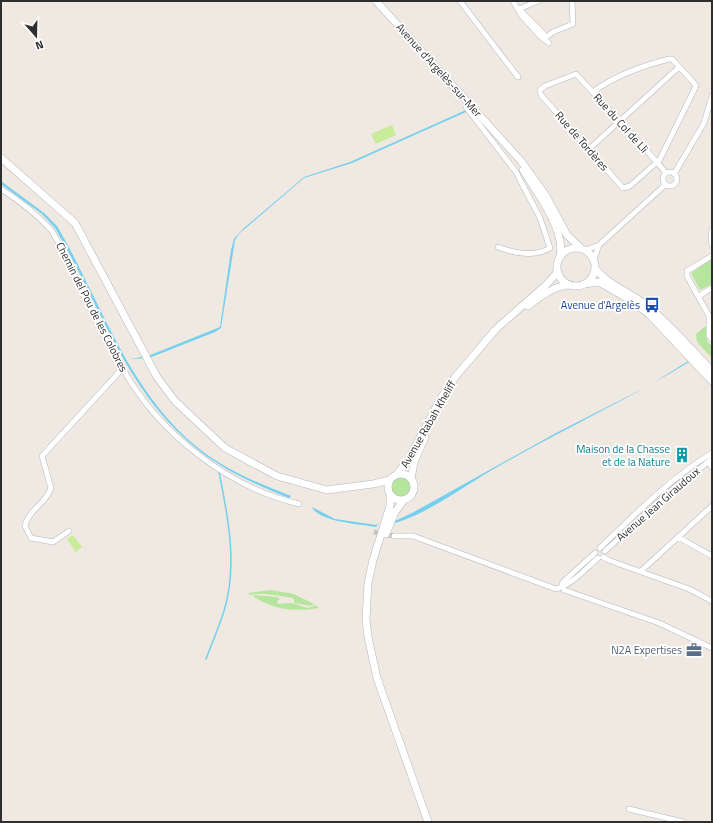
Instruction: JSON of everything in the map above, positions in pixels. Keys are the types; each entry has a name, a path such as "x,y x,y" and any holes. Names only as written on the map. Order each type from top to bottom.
{"main road":[{"name":"Avenue d'Argelès-sur-Mer","path":"376,1 501,139 532,176 546,196 567,236 583,249"},
{"name":"Avenue d'Argelès-sur-Mer","path":"501,139 523,171 554,222 562,249 560,256"},
{"path":"1,158 75,223 158,377 175,401 197,424 225,448 277,476 327,490 373,484 390,480 397,474 405,474 411,479 414,486 413,493 400,503 391,520 378,561 371,602 372,637 382,678 432,822"},
{"path":"584,284 592,278 595,268 594,259 583,249 569,249 560,256 557,270 563,280 570,285 584,284 599,282 630,300 649,314 712,381"},
{"path":"595,268 602,276 639,299 667,322 712,371"},
{"name":"Avenue Rabah Kheliff","path":"397,474 408,462 441,398 460,370 496,328 548,284 556,274 557,270"},
{"name":"Avenue Rabah Kheliff","path":"411,479 414,462 430,426 444,401 468,366 499,332 528,306 552,290 565,285 570,285"},
{"path":"390,480 390,506 373,560 368,583 366,613 367,631 377,678 428,822"},
{"path":"373,484 382,485 396,499 404,500"}],"street":[{"path":"460,1 518,77"},
{"path":"513,1 522,15 540,36 545,38 549,43"},
{"path":"519,9 538,1"},
{"path":"545,38 553,32 573,24 572,1"},
{"path":"593,92 600,86 640,66 669,59 672,60 696,86 657,163"},
{"path":"589,149 678,68"},
{"name":"Rue du Col de Lli","path":"576,74 666,173"},
{"name":"Rue de Tordères","path":"576,74 544,86 540,90 541,95 623,188 630,186 657,163"},
{"path":"665,185 671,186 675,184 676,178 674,174 704,123 712,96"},
{"path":"466,107 516,172 540,218 550,248 537,252 517,254 498,247"},
{"path":"665,185 662,179 666,173 670,172 674,174"},
{"path":"594,259 599,245 665,185"},
{"name":"Chemin del Pou de les Colobres","path":"1,189 38,216 52,232 122,369 156,414 201,458 250,486 279,499 299,504"},
{"path":"712,230 712,245"},
{"path":"583,249 599,245"},
{"path":"712,256 687,271 687,276 709,316 709,336 712,339"},
{"path":"699,296 712,288"},
{"path":"69,531 53,542 31,538 25,526 26,520 45,501 51,488 42,456 122,369"},
{"name":"Avenue Jean Giraudoux","path":"563,587 600,553 670,483 694,464 712,453"},
{"path":"710,460 712,467"},
{"name":"Avenue Jean Giraudoux","path":"563,587 562,584 564,581 600,553 674,488 710,460"},
{"path":"641,571 712,506"},
{"path":"394,536 413,536 556,589 563,587 571,589"},
{"path":"678,537 712,556"},
{"path":"600,553 608,560 689,589 712,601"},
{"path":"571,581 571,589 574,594"},
{"path":"563,587 564,590 574,594 659,623 712,648"},
{"path":"629,809 683,822"}],"green space":[{"path":"392,125 396,135 376,144 371,134"},
{"path":"712,259 712,284 700,290 691,273"},
{"path":"706,326 707,341 712,346 712,358 697,342 696,334"},
{"path":"401,477 408,480 411,487 408,494 401,497 394,494 391,487 394,480"},
{"path":"73,535 82,547 76,552 67,539"},
{"path":"271,590 294,594 314,604 311,606 295,603 293,598 283,596 266,594 250,595 248,593"},
{"path":"253,596 277,597 280,599 277,601 278,604 294,603 309,608 315,605 319,608 301,610 284,609 261,601"}],"water":[{"path":"466,110 473,112 466,112 352,163 304,178 240,233 235,240 221,328 215,332 149,358 130,359 148,356 220,327 231,250 234,239 244,228 304,177 350,162"},
{"path":"1,181 44,213 57,226 103,316 136,376 155,403 177,428 202,451 223,465 256,482 291,496 289,498 222,466 201,452 175,429 153,404 134,377 101,318 55,228 42,214 1,184"},
{"path":"693,358 694,359 670,373 654,382"},
{"path":"645,387 499,466 421,513 395,523 395,521 556,433"},
{"path":"312,507 335,519 376,525 379,523 376,527 341,522 323,516 316,512"}],"waterway":[{"path":"206,659 224,611 230,576 230,541 226,506 219,472"}],"tunnel":[{"path":"374,532 394,536"}],"place":[{"name":"Avenue d'Argelès","path":"652,305"},
{"name":"Maison de la Chasse et de la Nature","path":"682,455"},
{"name":"N2A Expertises","path":"694,650"}]}
